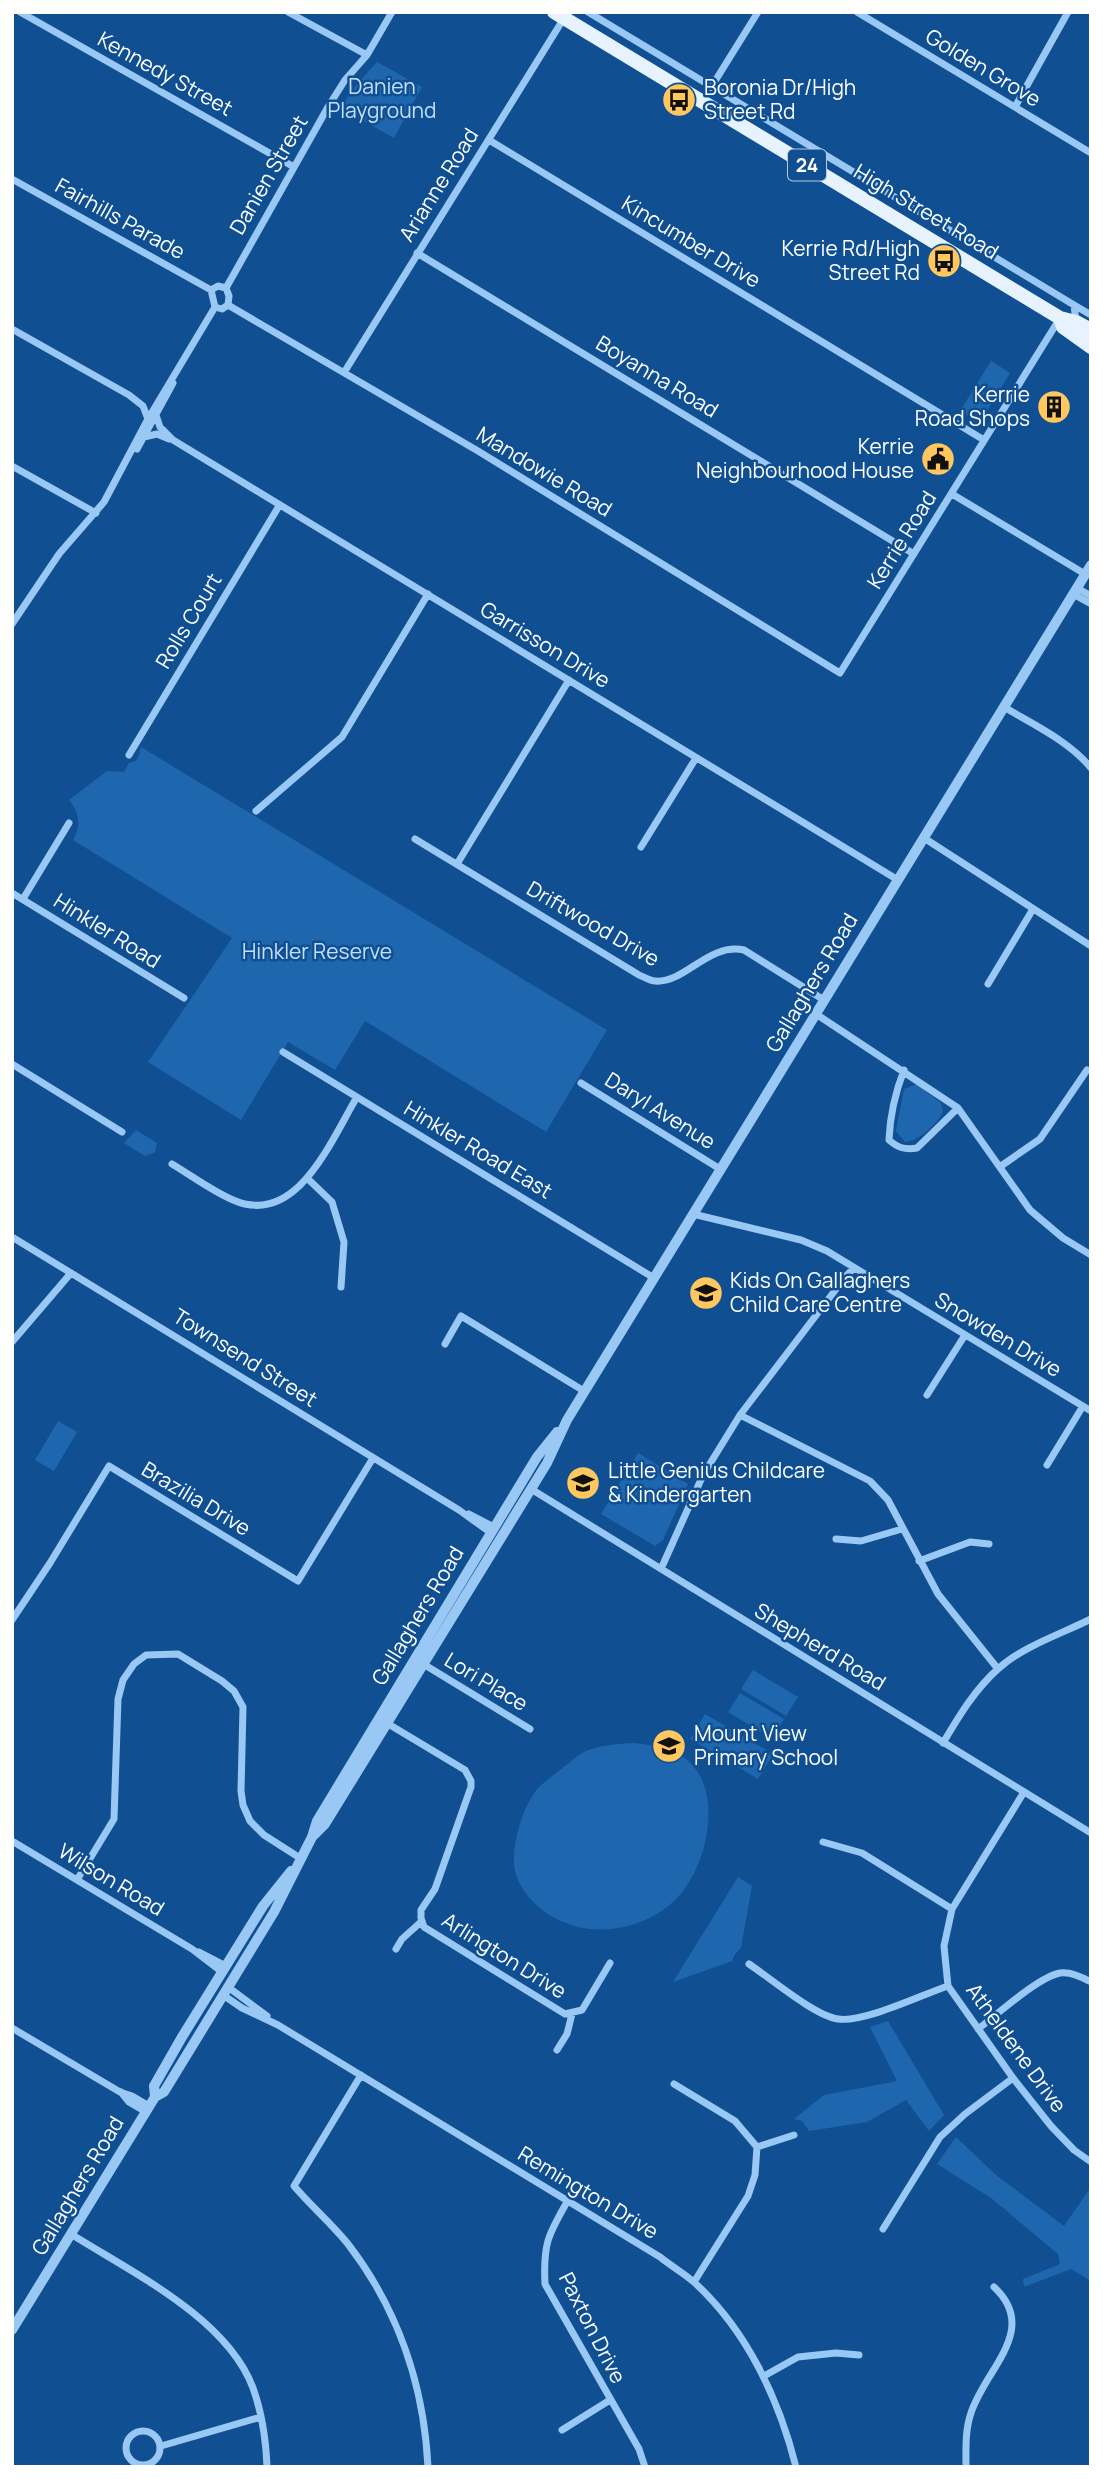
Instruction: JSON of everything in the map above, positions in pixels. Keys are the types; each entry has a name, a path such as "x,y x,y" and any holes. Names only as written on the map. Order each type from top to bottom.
{"main road":[{"name":"High Street Road","path":"559,15 1060,318 1091,330"},
{"name":"High Street Road","path":"1060,318 1063,327 1091,347"}],"street":[{"name":"Kennedy Street","path":"20,12 294,167"},
{"path":"288,12 367,55"},
{"name":"Danien Street","path":"226,288 345,80 367,55 392,12"},
{"path":"588,12 1091,315"},
{"path":"702,102 758,12"},
{"name":"Golden Grove","path":"857,12 1091,153"},
{"path":"1015,107 1068,12"},
{"name":"Arianne Road","path":"345,372 489,140 559,15"},
{"name":"Kincumber Drive","path":"489,140 984,440"},
{"name":"Fairhills Parade","path":"12,179 211,290"},
{"name":"Boyanna Road","path":"417,253 914,554"},
{"path":"125,464 144,437 215,307 211,290 218,286 226,288 228,305 222,309 215,307"},
{"name":"Mandowie Road","path":"228,305 345,372 840,673"},
{"path":"1074,305 1076,322"},
{"name":"Kerrie Road","path":"840,673 1060,318"},
{"path":"12,329 129,395 147,401 159,400"},
{"path":"12,624 59,554 96,513 159,400 176,376"},
{"path":"129,395 143,407 148,419"},
{"name":"Garrisson Drive","path":"156,415 160,427 173,440"},
{"name":"Garrisson Drive","path":"144,437 157,434 173,440 898,880"},
{"path":"12,466 96,513"},
{"path":"952,494 1088,570"},
{"name":"Rolls Court","path":"129,755 279,506"},
{"name":"Gallaghers Road","path":"150,2105 154,2086 214,1985 273,1901 312,1837 325,1824 419,1662 531,1489 563,1425 1088,570"},
{"path":"1075,591 1091,596"},
{"path":"1075,591 1091,604"},
{"path":"256,811 342,737 428,594"},
{"path":"457,864 569,680"},
{"path":"1004,707 1068,746 1091,768"},
{"path":"641,848 696,758"},
{"path":"23,899 69,823"},
{"path":"923,838 1091,946"},
{"name":"Driftwood Drive","path":"415,839 639,975 654,981 668,979 732,947 744,950 824,1000"},
{"name":"Hinkler Road","path":"12,893 184,998"},
{"path":"988,985 1033,909"},
{"path":"816,1014 958,1108 1030,1210 1062,1238 1091,1255"},
{"name":"Hinkler Road East","path":"283,1052 654,1278"},
{"path":"12,1064 122,1132"},
{"path":"904,1070 895,1090 889,1140 897,1147 917,1148 958,1108"},
{"path":"1001,1166 1040,1139 1087,1070"},
{"name":"Daryl Avenue","path":"581,1083 720,1169"},
{"path":"172,1164 233,1200 258,1207 284,1200 308,1179 357,1097"},
{"path":"308,1179 332,1202 344,1242 341,1287"},
{"name":"Snowden Drive","path":"693,1214 801,1240 827,1251 1091,1411"},
{"name":"Townsend Street","path":"12,1237 492,1530"},
{"path":"661,1569 703,1475 740,1415 854,1268"},
{"path":"12,1342 71,1273"},
{"path":"445,1344 461,1316 584,1391"},
{"path":"927,1395 965,1335"},
{"path":"1047,1465 1083,1406"},
{"path":"740,1415 870,1481 888,1500 938,1594 998,1668"},
{"name":"Gallaghers Road","path":"419,1662 492,1530 521,1483 550,1447"},
{"name":"Brazilia Drive","path":"12,1620 109,1466 298,1581 373,1458"},
{"path":"521,1483 531,1489"},
{"name":"Shepherd Road","path":"531,1489 1091,1833"},
{"path":"836,1539 861,1541 902,1529"},
{"path":"919,1561 970,1542 989,1544"},
{"path":"943,1743 972,1697 998,1668 1016,1656 1091,1619"},
{"path":"77,1880 114,1819 118,1699 123,1680 134,1664 146,1655 163,1653 178,1654 234,1691 243,1707 243,1805 250,1821 264,1835 300,1858"},
{"name":"Lori Place","path":"419,1662 530,1729"},
{"name":"Arlington Drive","path":"383,1721 464,1770 471,1781 438,1880 421,1910 424,1927 565,2014 582,2010 611,1963"},
{"name":"Atheldene Drive","path":"1024,1792 952,1909 944,1946 948,1986 1013,2078 1051,2126 1074,2150 1091,2162"},
{"name":"Wilson Road","path":"12,1841 224,1969"},
{"path":"823,1842 862,1853 952,1909"},
{"name":"Gallaghers Road","path":"12,2330 150,2105 164,2092 216,2007 273,1901"},
{"name":"Arlington Drive","path":"396,1949 402,1939 422,1922"},
{"path":"749,1965 822,2014 838,2019 873,2013 948,1986"},
{"path":"224,1969 235,1975"},
{"path":"978,2029 1040,1982 1060,1973 1080,1976 1091,1982"},
{"path":"214,1985 225,1991"},
{"name":"Remington Drive","path":"225,1991 242,2008 278,2025"},
{"name":"Remington Drive","path":"225,1991 660,2257 694,2282 728,2320 764,2376 788,2433 796,2467"},
{"path":"216,2007 225,2004 242,2008"},
{"name":"Arlington Drive","path":"557,2050 567,2034 572,2014"},
{"path":"12,2028 120,2092 129,2102 150,2105"},
{"path":"360,2075 294,2186 357,2256 379,2290 397,2326 421,2404 428,2467"},
{"path":"883,2229 940,2137 965,2114 1013,2078"},
{"path":"674,2084 735,2121 757,2147 755,2175 748,2196 694,2282"},
{"path":"757,2147 794,2135"},
{"name":"Paxton Drive","path":"567,2202 546,2243 545,2284 639,2449 645,2467"},
{"path":"71,2234 177,2300 201,2319 224,2344 252,2385 261,2417 267,2467"},
{"path":"966,2467 971,2410 1006,2349 1012,2325 1012,2311 1007,2299 994,2287"},
{"path":"764,2376 798,2357 835,2353 859,2355"},
{"path":"562,2430 610,2400"},
{"path":"161,2446 261,2417"},
{"path":"139,2431 152,2433 161,2446 157,2459 147,2465 136,2464 126,2452 127,2441 139,2431"}],"green space":[{"name":"Danien Playground","path":"377,62 422,87 394,138 340,108"},
{"path":"991,361 1010,373 982,419 976,421 960,411"},
{"name":"Hinkler Reserve","path":"141,747 607,1030 546,1132 365,1021 335,1070 288,1042 241,1120 148,1062 232,938 73,840 78,820 69,800 107,771 124,772 129,763 137,760"},
{"path":"917,1084 941,1103 943,1112 927,1131 916,1139 905,1142 896,1131 904,1089"},
{"path":"136,1130 157,1143 155,1152 145,1156 124,1143"},
{"path":"58,1421 77,1432 54,1471 35,1460"},
{"path":"638,1453 688,1484 663,1540 655,1546 601,1514"},
{"path":"753,1670 798,1697 786,1716 741,1689"},
{"path":"740,1693 784,1719 772,1739 728,1712"},
{"path":"705,1714 773,1754 758,1779 690,1739"},
{"path":"634,1743 680,1755 695,1768 704,1785 708,1827 696,1869 674,1901 648,1919 617,1928 585,1928 569,1924 548,1914 536,1904 517,1878 514,1850 523,1814 540,1786 580,1754 614,1744"},
{"path":"738,1877 752,1886 741,1948 732,1961 673,1982"},
{"path":"888,2021 944,2115 929,2131 906,2100 867,2122 809,2131 802,2121 794,2119 824,2095 897,2081 870,2027"},
{"path":"956,2137 996,2175 1064,2226 1091,2187 1091,2281 1071,2269 1024,2287 1023,2279 1060,2264 1058,2254 991,2198 937,2164"}],"place":[{"name":"Boronia Dr/High Street Rd","path":"679,100"},
{"name":"Kerrie Rd/High Street Rd","path":"944,261"},
{"name":"Kerrie Road Shops","path":"1054,407"},
{"name":"Kerrie Neighbourhood House","path":"938,459"},
{"name":"Kids On Gallaghers Child Care Centre","path":"706,1293"},
{"name":"Little Genius Childcare & Kindergarten","path":"583,1483"},
{"name":"Mount View Primary School","path":"669,1746"}]}
